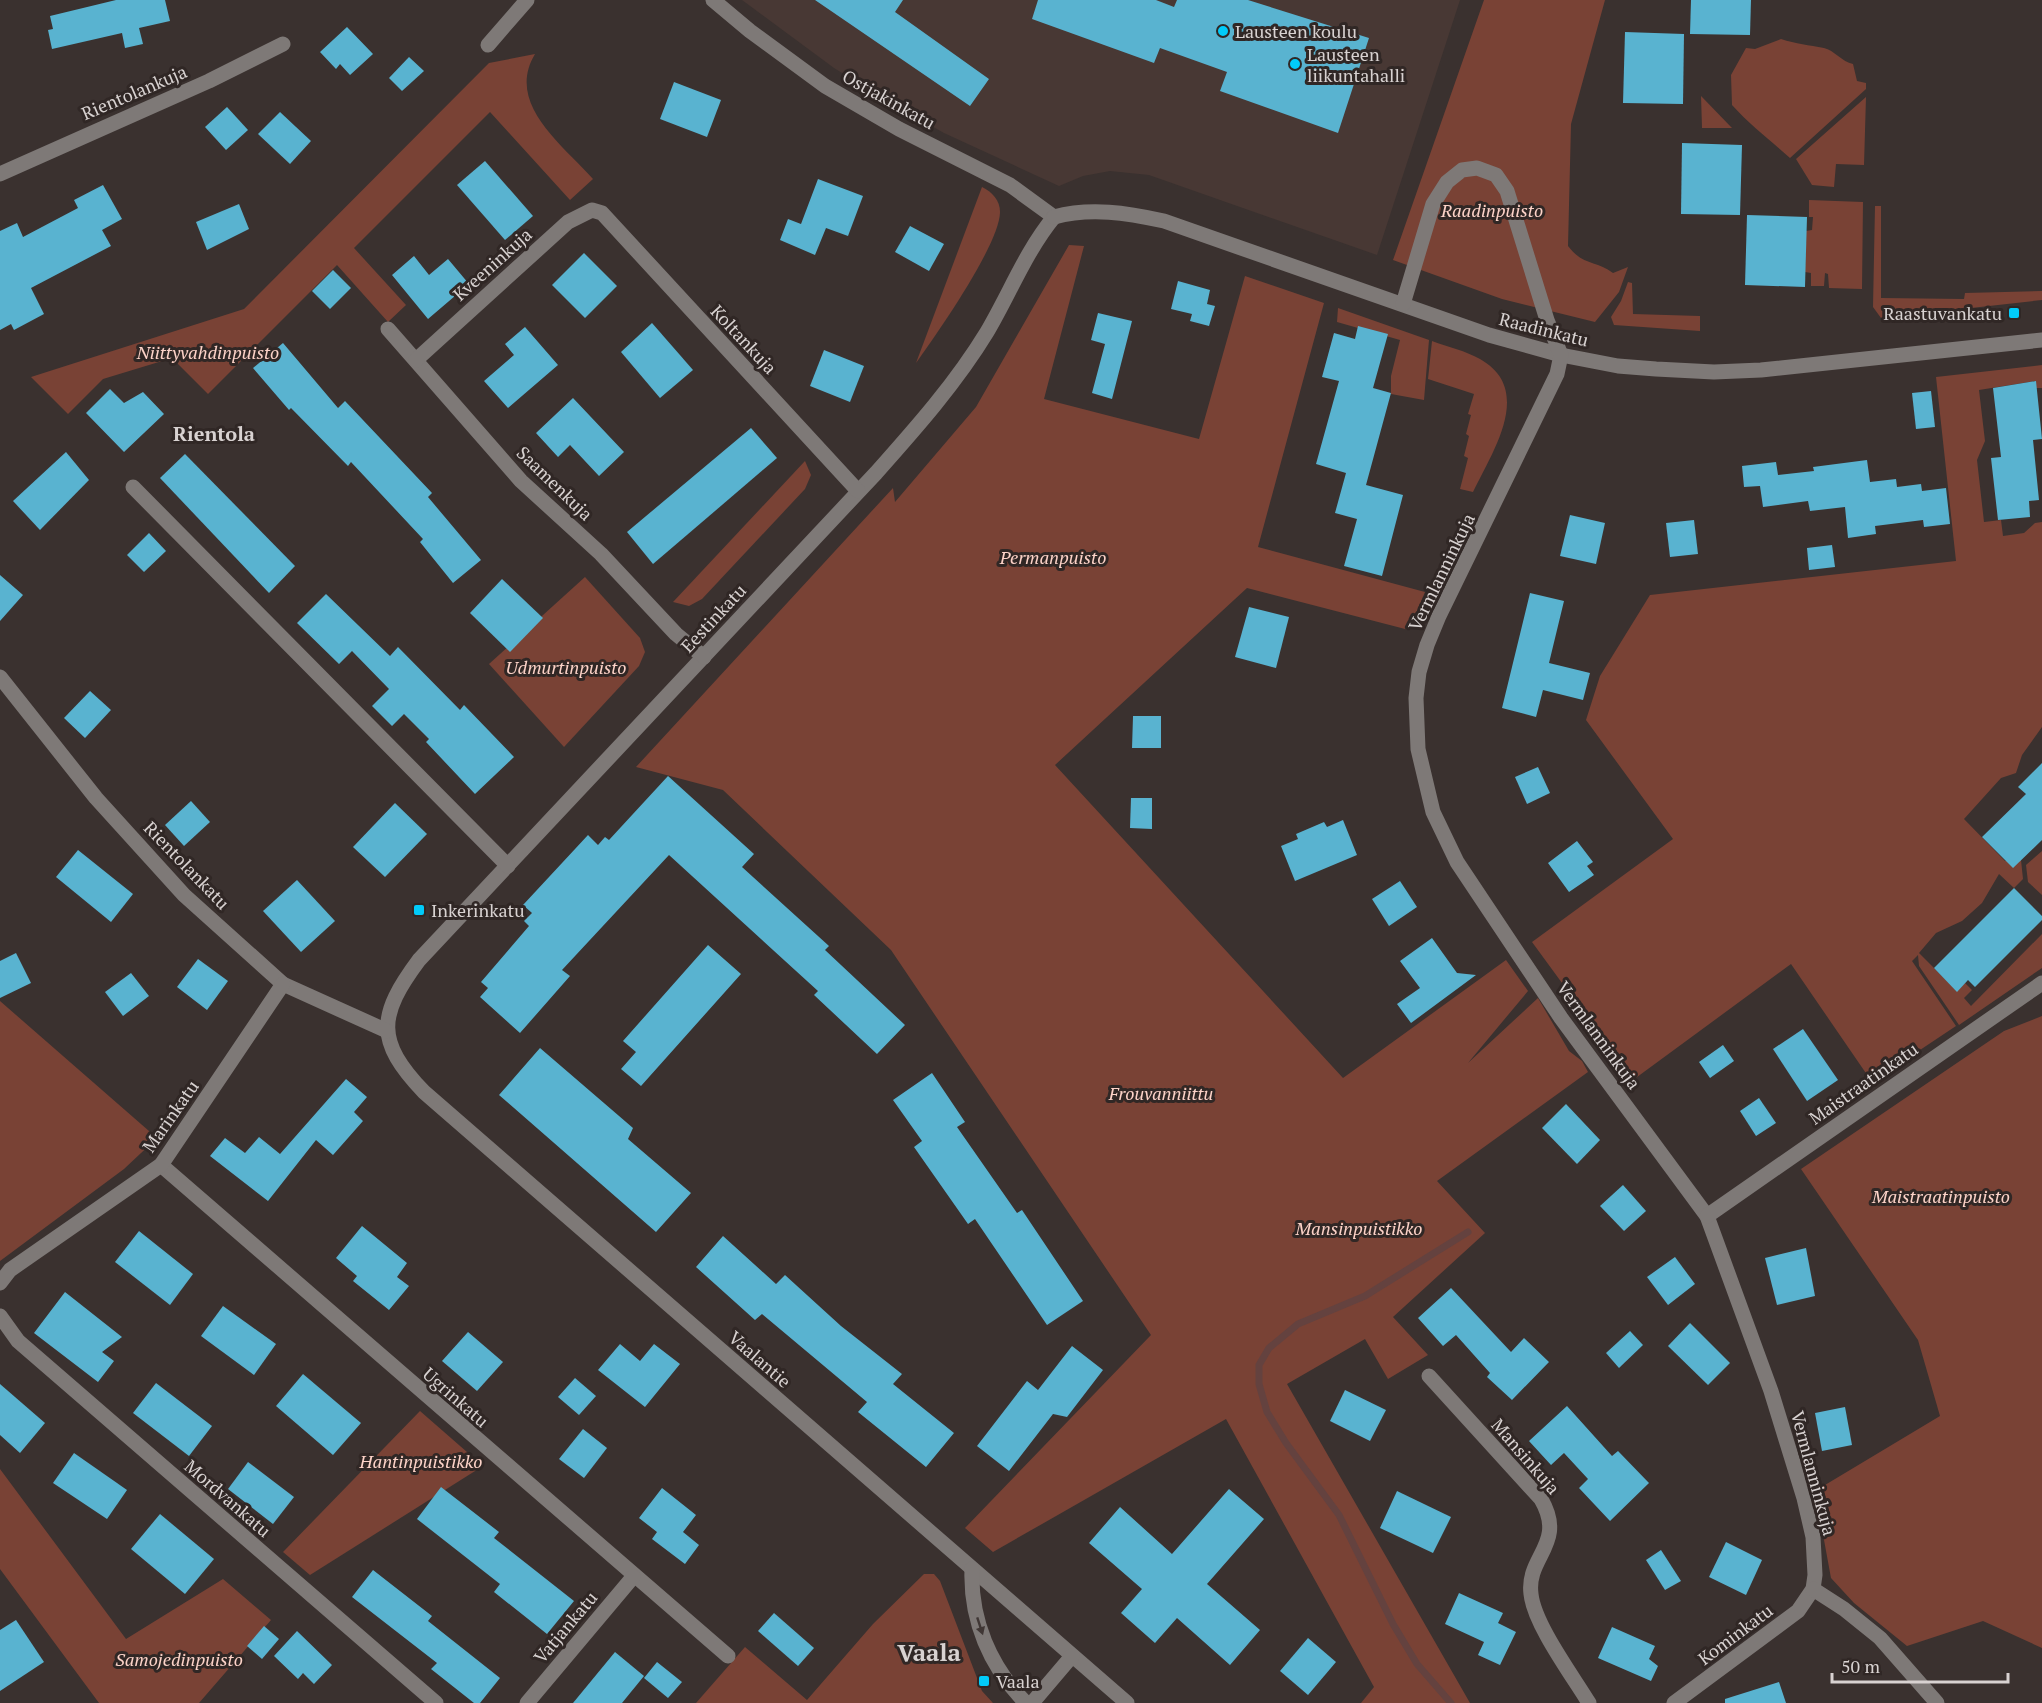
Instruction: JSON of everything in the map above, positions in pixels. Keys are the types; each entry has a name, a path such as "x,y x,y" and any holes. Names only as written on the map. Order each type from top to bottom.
{"street":[{"path":"488,45 527,0"},
{"name":"Ostjakinkatu","path":"713,0 750,31 825,86 899,129 1010,185 1054,217"},
{"name":"Rientolankuja","path":"0,174 208,81 282,44"},
{"path":"1403,304 1438,192 1462,170 1487,171 1503,183 1547,320 1561,355"},
{"name":"Kveeninkuja","path":"416,360 568,222 592,210 602,213"},
{"name":"Raadinkatu","path":"1054,217 1084,212 1107,212 1129,213 1164,221 1489,335 1561,355 1618,366 1714,372 1811,365 2042,340"},
{"name":"Koltankuja","path":"602,213 858,491"},
{"name":"Eestinkatu","path":"387,1031 391,1003 397,990 419,960 910,434 964,367 987,332 1040,234 1054,217"},
{"name":"Saamenkuja","path":"388,329 521,481 601,554 676,634 704,657"},
{"name":"Vermlanninkuja","path":"1561,355 1557,375 1439,616 1428,644 1419,672 1416,698 1418,749 1433,812 1457,862 1562,1018 1707,1215 1771,1391 1804,1498 1816,1564 1813,1590"},
{"path":"133,487 507,866"},
{"name":"Rientolankatu","path":"0,676 96,798 184,895 283,984 387,1031"},
{"name":"Marinkatu","path":"0,1283 10,1270 161,1165 283,984"},
{"name":"Maistraatinkatu","path":"1707,1215 2042,984"},
{"name":"Vaalantie","path":"387,1031 390,1047 400,1065 424,1092 1127,1703"},
{"name":"Ugrinkatu","path":"161,1165 633,1577 728,1656"},
{"name":"Mordvankatu","path":"0,1316 18,1341 436,1703"},
{"name":"Mansinkuja","path":"1429,1376 1541,1499 1549,1514 1551,1532 1535,1569 1530,1592 1535,1611 1588,1703"},
{"path":"972,1569 971,1595 986,1645 1006,1683 1026,1703"},
{"name":"Vatjankatu","path":"527,1703 633,1577"},
{"path":"1813,1590 1844,1609 1880,1638 1937,1703"},
{"name":"Kominkatu","path":"1674,1703 1798,1611 1813,1590"},
{"path":"1032,1703 1072,1656"}],"shaded area":[{"name":"Lausteen koulu","path":"742,0 1460,0 1377,255 1149,175 1110,171 1083,176 1059,186 944,133 889,102 834,68"}],"green space":[{"name":"Raadinpuisto","path":"1484,0 1605,0 1571,124 1568,246 1584,260 1613,273 1628,267 1619,292 1595,322 1502,299 1393,260"},
{"path":"1781,39 1828,49 1853,64 1857,81 1866,83 1866,89 1790,158 1732,105 1731,75 1746,48 1755,49"},
{"name":"Niittyvahdinpuisto","path":"535,54 528,72 527,90 532,107 554,138 593,179 570,200 490,112 354,248 406,305 388,322 337,265 208,394 172,358 103,379 68,414 31,377 244,309 489,63"},
{"path":"1701,96 1732,128 1702,128"},
{"path":"1866,97 1864,165 1836,164 1834,187 1812,185 1796,159"},
{"path":"982,187 992,194 999,204 997,227 966,289 916,363"},
{"path":"1809,200 1863,202 1862,289 1829,288 1828,274 1825,273 1824,286 1811,286 1811,273 1805,272 1806,231 1812,230 1813,217 1809,217"},
{"path":"1875,206 1881,206 1881,298 1964,299 1965,293 2042,291 2042,300 1881,318 1873,307"},
{"path":"1069,245 1084,246 1044,399 1199,439 1245,276 1324,303 1258,547 1425,592 1409,630 1247,588 1055,765 1343,1078 1506,960 1528,991 1468,1063 1538,998 1569,1051 1582,1061 1588,1072 1437,1181 1485,1233 1393,1317 1428,1355 1388,1379 1365,1339 1287,1384 1470,1703 1361,1703 1374,1687 1226,1419 993,1552 965,1528 1151,1335 891,950 723,790 636,767 893,488 895,502 976,407"},
{"path":"1628,282 1632,283 1633,314 1700,316 1700,331 1614,325 1611,317 1621,301"},
{"path":"1338,308 1429,340 1424,400 1391,394 1391,376 1400,340 1337,322"},
{"path":"1432,341 1480,359 1496,372 1505,387 1507,404 1504,422 1498,441 1473,492 1460,489 1468,458 1464,456 1469,436 1466,434 1471,415 1468,414 1474,394 1428,379"},
{"path":"2042,365 2042,388 2036,388 2035,381 1979,390 1985,441 1977,460 1984,522 2001,520 2003,536 2024,533 2035,523 2042,522 2042,727 2022,755 2016,773 2001,778 1964,819 2005,861 2021,860 2023,879 2014,888 1999,874 1982,903 1962,921 1936,933 1919,953 1957,991 1965,983 1972,990 1964,998 1971,1006 2042,934 2042,968 1959,1025 1919,966 1918,955 1912,961 1956,1026 1872,1082 1791,964 1633,1080 1532,942 1673,839 1586,720 1600,676 1650,595 1956,561 1936,377"},
{"path":"805,461 811,475 805,489 702,599 689,606 673,602"},
{"name":"Udmurtinpuisto","path":"585,577 640,638 645,652 639,666 564,747 489,664"},
{"path":"2042,851 2042,895 2028,882 2026,865"},
{"path":"0,1001 157,1138 124,1169 0,1261"},
{"name":"Maistraatinpuisto","path":"2042,1016 2042,1648 1983,1621 1907,1646 1854,1603 1831,1578 1815,1491 1940,1416 1918,1340 1801,1169 2004,1031"},
{"name":"Hantinpuistikko","path":"420,1411 483,1466 310,1575 283,1552"},
{"name":"Samojedinpuisto","path":"0,1469 126,1639 223,1579 271,1620 199,1703 99,1703 0,1569"},
{"path":"924,1574 934,1574 940,1581 982,1691 993,1703 696,1703 745,1647 807,1700 873,1624"}],"building":[{"path":"116,0 165,0 170,21 139,28 143,44 125,48 122,33 52,49 48,30 53,29 50,16"},
{"path":"815,0 903,0 895,12 989,79 970,106"},
{"path":"1038,0 1156,0 1174,7 1177,0 1248,0 1369,38 1338,133 1220,91 1227,72 1160,48 1154,63 1032,19"},
{"path":"1691,0 1751,0 1750,35 1690,34"},
{"path":"347,27 373,54 350,75 340,64 336,69 320,52"},
{"path":"1625,32 1684,34 1683,104 1623,103"},
{"path":"409,57 424,71 402,91 389,78"},
{"path":"674,82 721,100 707,137 660,119"},
{"path":"227,107 248,130 226,150 205,127"},
{"path":"280,112 311,141 290,164 258,134"},
{"path":"1682,143 1742,145 1740,215 1681,214"},
{"path":"485,161 533,216 505,240 457,185"},
{"path":"818,179 863,196 848,236 826,228 815,255 780,240 788,219 801,224"},
{"path":"103,185 122,219 102,230 111,246 31,288 44,314 14,330 11,324 0,330 0,231 17,223 23,237 78,208 74,200"},
{"path":"239,204 249,229 207,250 196,222"},
{"path":"1747,215 1807,217 1805,287 1745,285"},
{"path":"910,226 944,244 929,271 895,252"},
{"path":"584,253 617,286 585,318 552,285"},
{"path":"414,256 429,275 448,259 469,284 428,319 392,275"},
{"path":"333,270 351,288 330,309 312,291"},
{"path":"1178,281 1210,290 1207,304 1215,306 1209,326 1190,321 1192,314 1171,309"},
{"path":"1098,313 1132,321 1112,399 1092,393 1105,344 1091,340"},
{"path":"652,323 693,370 660,398 621,352"},
{"path":"1358,326 1388,334 1373,388 1391,393 1366,485 1403,495 1382,576 1344,566 1357,519 1335,513 1346,473 1316,464 1339,381 1322,377 1334,333 1355,339"},
{"path":"525,327 558,365 508,408 484,381 514,355 505,344"},
{"path":"283,343 338,408 345,401 432,493 428,497 481,560 453,583 420,542 423,539 351,462 348,466 291,408 289,410 253,368"},
{"path":"824,350 864,366 850,402 810,386"},
{"path":"2036,381 2042,439 2033,440 2039,500 2029,501 2030,517 1998,520 1991,458 2001,457 1993,388"},
{"path":"110,389 124,403 143,392 164,414 124,452 86,413"},
{"path":"1931,391 1935,427 1916,429 1912,393"},
{"path":"573,398 624,452 599,476 570,445 558,457 536,433"},
{"path":"751,428 777,458 653,564 627,532"},
{"path":"66,452 89,480 40,530 13,501"},
{"path":"185,454 295,566 269,593 160,478"},
{"path":"1867,460 1870,482 1896,479 1897,487 1921,484 1922,491 1946,488 1950,524 1924,527 1923,520 1875,526 1876,534 1848,538 1845,507 1810,511 1808,501 1763,507 1760,486 1744,487 1742,466 1776,462 1778,475 1814,471 1813,467"},
{"path":"1570,515 1605,523 1596,564 1560,556"},
{"path":"1694,520 1698,554 1670,557 1666,523"},
{"path":"149,533 166,551 144,572 127,555"},
{"path":"1832,545 1835,567 1809,570 1807,548"},
{"path":"0,575 23,595 0,621"},
{"path":"502,579 543,618 510,652 470,613"},
{"path":"1530,593 1564,601 1549,663 1590,673 1583,700 1543,690 1536,717 1502,708"},
{"path":"326,594 390,656 398,647 460,710 464,705 514,757 475,794 426,742 429,739 404,714 392,726 372,706 389,689 352,651 339,664 297,623"},
{"path":"1249,607 1289,617 1276,668 1235,657"},
{"path":"90,691 111,710 85,738 64,718"},
{"path":"1133,716 1161,716 1161,748 1132,748"},
{"path":"2042,763 2042,840 2013,868 1982,837 2026,794 2018,787"},
{"path":"1538,767 1550,793 1527,804 1515,777"},
{"path":"668,776 754,854 742,867 829,946 825,950 905,1025 877,1054 814,995 818,991 669,855 562,970 570,976 520,1033 480,997 488,988 481,982 529,926 524,921 532,913 523,905 588,835 598,845 605,837 609,840"},
{"path":"1131,798 1152,798 1152,829 1130,828"},
{"path":"191,801 210,822 184,846 165,825"},
{"path":"395,803 427,834 385,877 353,847"},
{"path":"1343,820 1357,855 1295,881 1281,846 1298,839 1296,834 1324,822 1327,827"},
{"path":"1577,841 1593,862 1587,866 1594,875 1569,892 1548,863"},
{"path":"78,850 133,894 111,922 56,877"},
{"path":"297,880 335,921 301,952 263,911"},
{"path":"1400,881 1417,907 1389,926 1372,899"},
{"path":"2014,888 2042,916 2042,920 1975,987 1968,980 1957,992 1934,968"},
{"path":"1432,938 1457,973 1476,975 1411,1023 1397,1004 1420,988 1400,961"},
{"path":"708,945 741,974 641,1086 621,1069 636,1052 623,1041"},
{"path":"16,953 31,983 0,998 0,961"},
{"path":"198,959 228,981 207,1010 177,987"},
{"path":"131,973 149,996 123,1016 105,992"},
{"path":"1803,1029 1838,1080 1807,1101 1773,1049"},
{"path":"1723,1045 1734,1061 1710,1078 1699,1062"},
{"path":"540,1048 633,1128 628,1139 691,1193 656,1232 499,1095"},
{"path":"932,1073 965,1122 957,1127 1017,1213 1022,1210 1083,1301 1047,1325 975,1219 968,1224 914,1147 922,1141 893,1100"},
{"path":"346,1079 367,1097 354,1112 363,1121 333,1155 316,1140 268,1201 210,1156 225,1138 245,1153 259,1137 280,1154"},
{"path":"1759,1098 1776,1123 1756,1136 1740,1111"},
{"path":"1566,1104 1600,1140 1577,1164 1542,1128"},
{"path":"1623,1185 1646,1211 1624,1231 1600,1206"},
{"path":"362,1226 407,1263 397,1277 409,1286 389,1310 353,1281 357,1276 336,1258"},
{"path":"139,1231 193,1274 170,1305 115,1262"},
{"path":"723,1236 776,1284 785,1275 841,1326 902,1374 893,1384 954,1433 926,1467 858,1412 867,1402 762,1314 755,1320 696,1267"},
{"path":"1806,1248 1815,1296 1777,1305 1765,1258"},
{"path":"1675,1257 1695,1284 1668,1305 1647,1277"},
{"path":"1451,1288 1511,1352 1524,1338 1549,1362 1512,1400 1487,1377 1490,1373 1456,1335 1443,1346 1418,1318"},
{"path":"65,1292 122,1337 102,1352 114,1361 98,1382 34,1333"},
{"path":"223,1306 276,1344 254,1375 201,1336"},
{"path":"1690,1323 1730,1363 1708,1385 1668,1346"},
{"path":"1630,1331 1643,1345 1619,1368 1606,1353"},
{"path":"468,1332 503,1362 477,1391 442,1361"},
{"path":"620,1344 640,1361 654,1344 680,1364 645,1407 598,1370"},
{"path":"1072,1346 1103,1370 1067,1417 1053,1414 1009,1471 977,1446 1027,1381 1038,1390"},
{"path":"303,1374 361,1423 333,1455 276,1406"},
{"path":"575,1378 596,1396 579,1415 558,1397"},
{"path":"156,1383 212,1426 189,1456 133,1413"},
{"path":"0,1384 45,1423 20,1453 0,1435"},
{"path":"1345,1390 1386,1410 1370,1441 1330,1421"},
{"path":"1567,1406 1612,1456 1618,1451 1649,1483 1610,1521 1579,1488 1588,1479 1564,1453 1551,1465 1529,1441"},
{"path":"1845,1407 1852,1445 1822,1451 1815,1413"},
{"path":"583,1429 607,1448 584,1478 559,1459"},
{"path":"74,1453 127,1490 107,1519 53,1483"},
{"path":"248,1462 294,1497 273,1524 228,1489"},
{"path":"441,1487 499,1532 494,1538 574,1601 547,1634 494,1592 500,1584 417,1519"},
{"path":"662,1488 696,1515 683,1532 699,1545 685,1564 652,1539 657,1532 639,1518"},
{"path":"1229,1489 1264,1519 1207,1584 1260,1630 1230,1665 1177,1618 1155,1643 1121,1613 1142,1589 1089,1543 1120,1507 1172,1554"},
{"path":"1397,1491 1451,1517 1433,1553 1380,1528"},
{"path":"160,1514 214,1559 185,1594 131,1549"},
{"path":"1726,1542 1762,1560 1746,1595 1709,1577"},
{"path":"1661,1550 1681,1581 1665,1590 1646,1560"},
{"path":"373,1570 432,1616 428,1621 500,1678 480,1703 474,1703 431,1669 437,1663 352,1597"},
{"path":"1459,1593 1503,1613 1498,1623 1516,1632 1500,1665 1478,1655 1484,1642 1445,1624"},
{"path":"774,1613 814,1648 798,1666 758,1631"},
{"path":"16,1620 44,1662 0,1691 0,1630"},
{"path":"264,1626 279,1639 262,1659 247,1646"},
{"path":"1612,1627 1655,1646 1649,1659 1658,1666 1651,1681 1598,1658"},
{"path":"297,1631 332,1665 314,1684 303,1673 298,1679 274,1656"},
{"path":"1308,1638 1336,1662 1308,1695 1280,1671"},
{"path":"615,1652 644,1676 622,1703 573,1703"},
{"path":"657,1662 682,1682 668,1698 644,1678"},
{"path":"1779,1682 1786,1703 1725,1703 1725,1699"}],"waterway":[{"path":"1451,1703 1417,1664 1393,1624 1339,1515 1286,1443 1267,1412 1259,1384 1259,1365 1269,1348 1298,1324 1365,1296 1468,1232"}],"place":[{"name":"Lausteen koulu","path":"1223,31"},
{"name":"Lausteen liikuntahalli","path":"1295,64"},
{"name":"Raastuvankatu","path":"2014,313"},
{"name":"Inkerinkatu","path":"419,910"},
{"name":"Vaala","path":"984,1681"}],"district":[{"name":"Rientola","path":"214,433"},
{"name":"Vaala","path":"929,1652"}],"park label":[{"name":"Permanpuisto","path":"1053,557"},
{"name":"Frouvanniittu","path":"1161,1093"},
{"name":"Mansinpuistikko","path":"1359,1228"}]}
